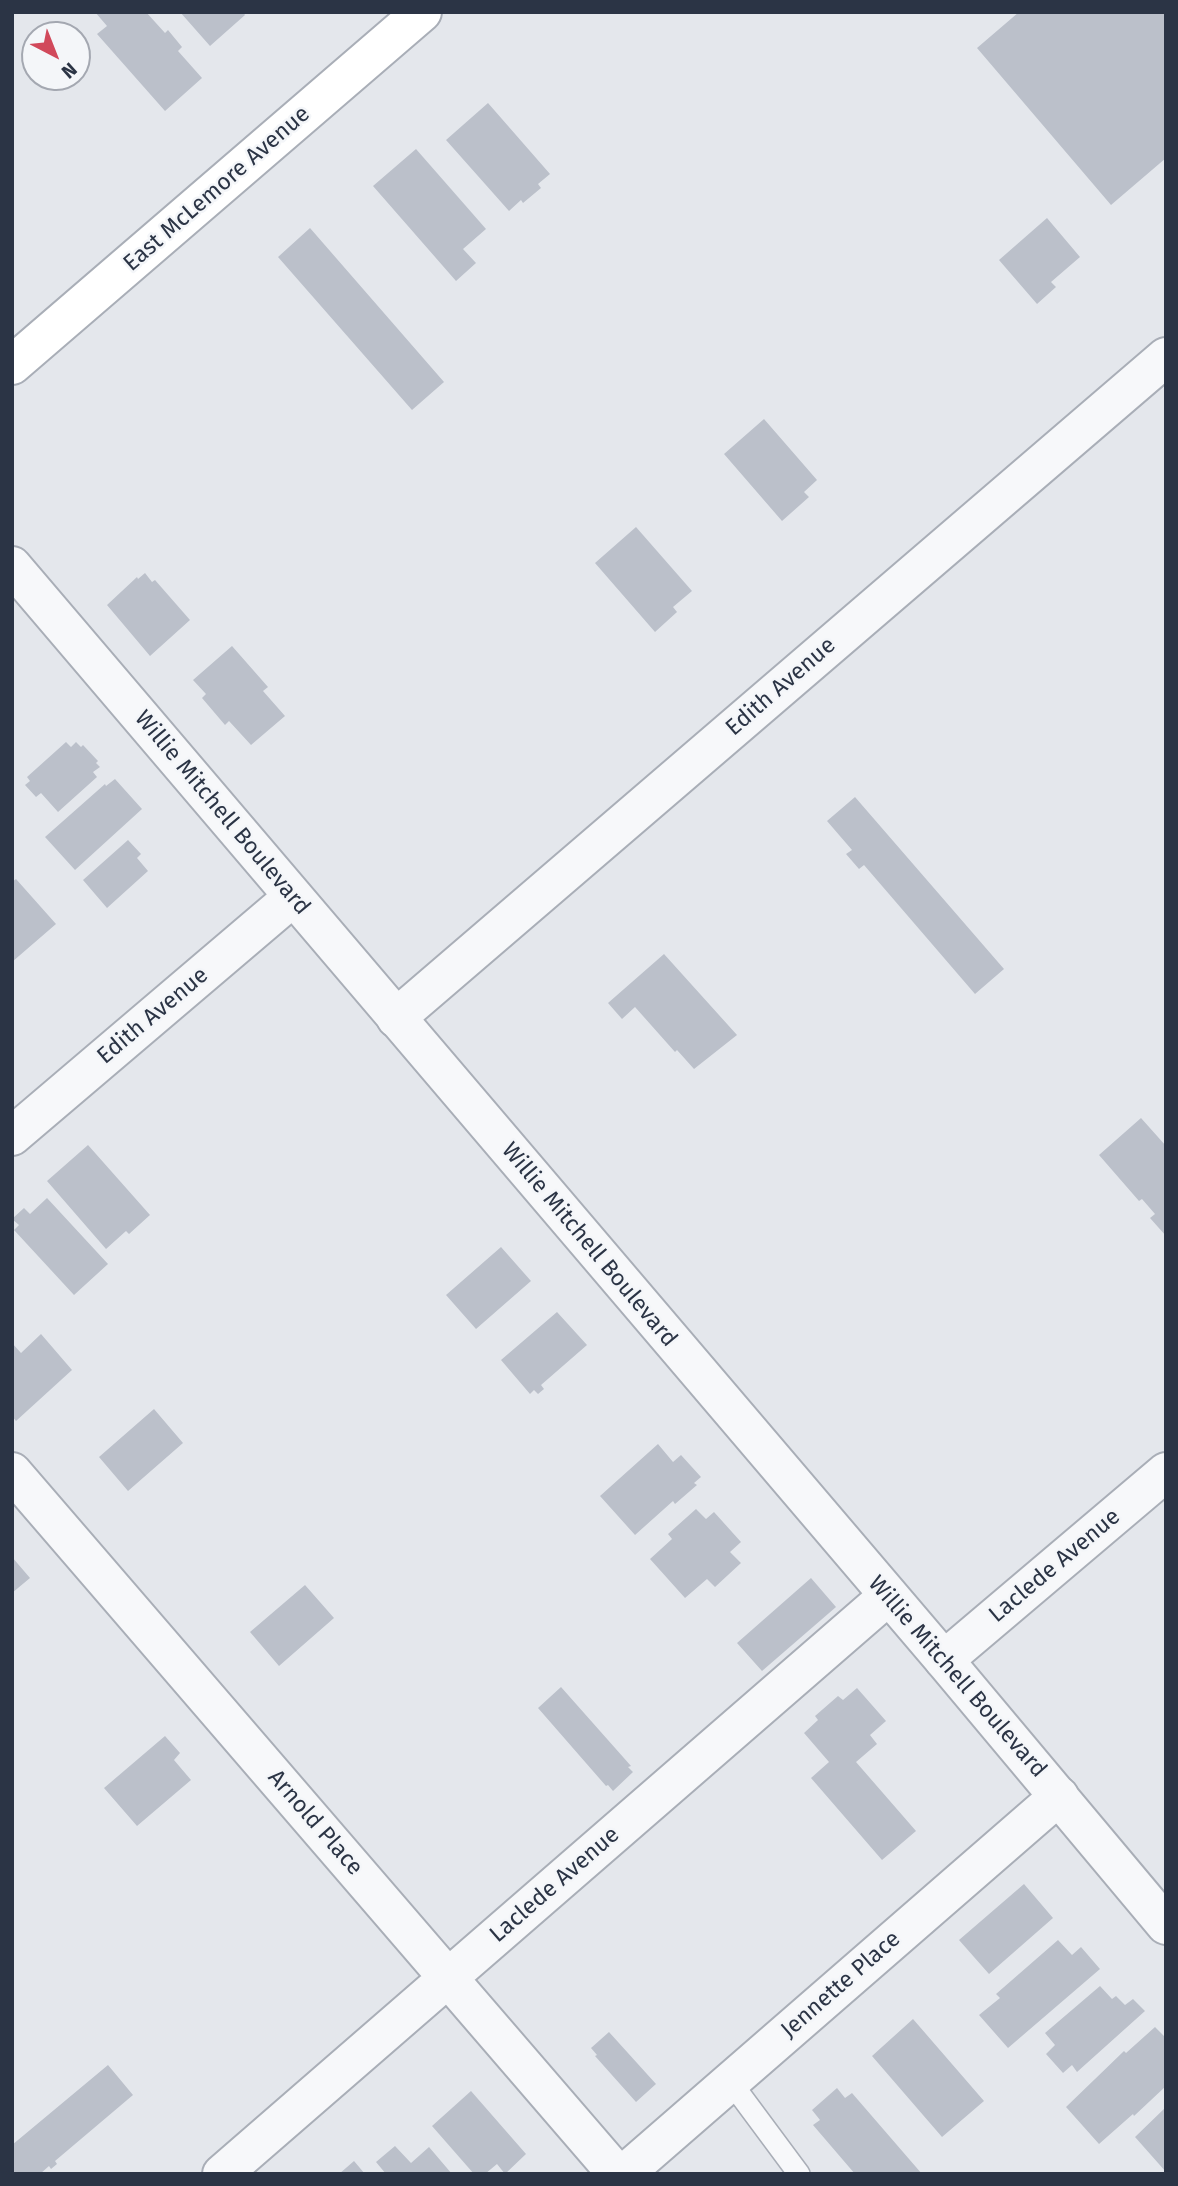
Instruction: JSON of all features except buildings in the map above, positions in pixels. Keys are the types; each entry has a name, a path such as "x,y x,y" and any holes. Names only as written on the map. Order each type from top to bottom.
{"main road":[{"name":"East McLemore Avenue","path":"12,365 422,12"}],"street":[{"name":"Edith Avenue","path":"396,1018 1166,358"},
{"name":"Willie Mitchell Boulevard","path":"12,566 944,1660 1166,1925"},
{"name":"Edith Avenue","path":"12,1136 293,897"},
{"name":"Arnold Place","path":"12,1472 617,2174"},
{"name":"Laclede Avenue","path":"944,1660 1166,1472"},
{"name":"Laclede Avenue","path":"222,2174 888,1596"},
{"name":"Jennette Place","path":"624,2174 1059,1796"}],"lane":[{"path":"730,2081 799,2174"}]}
